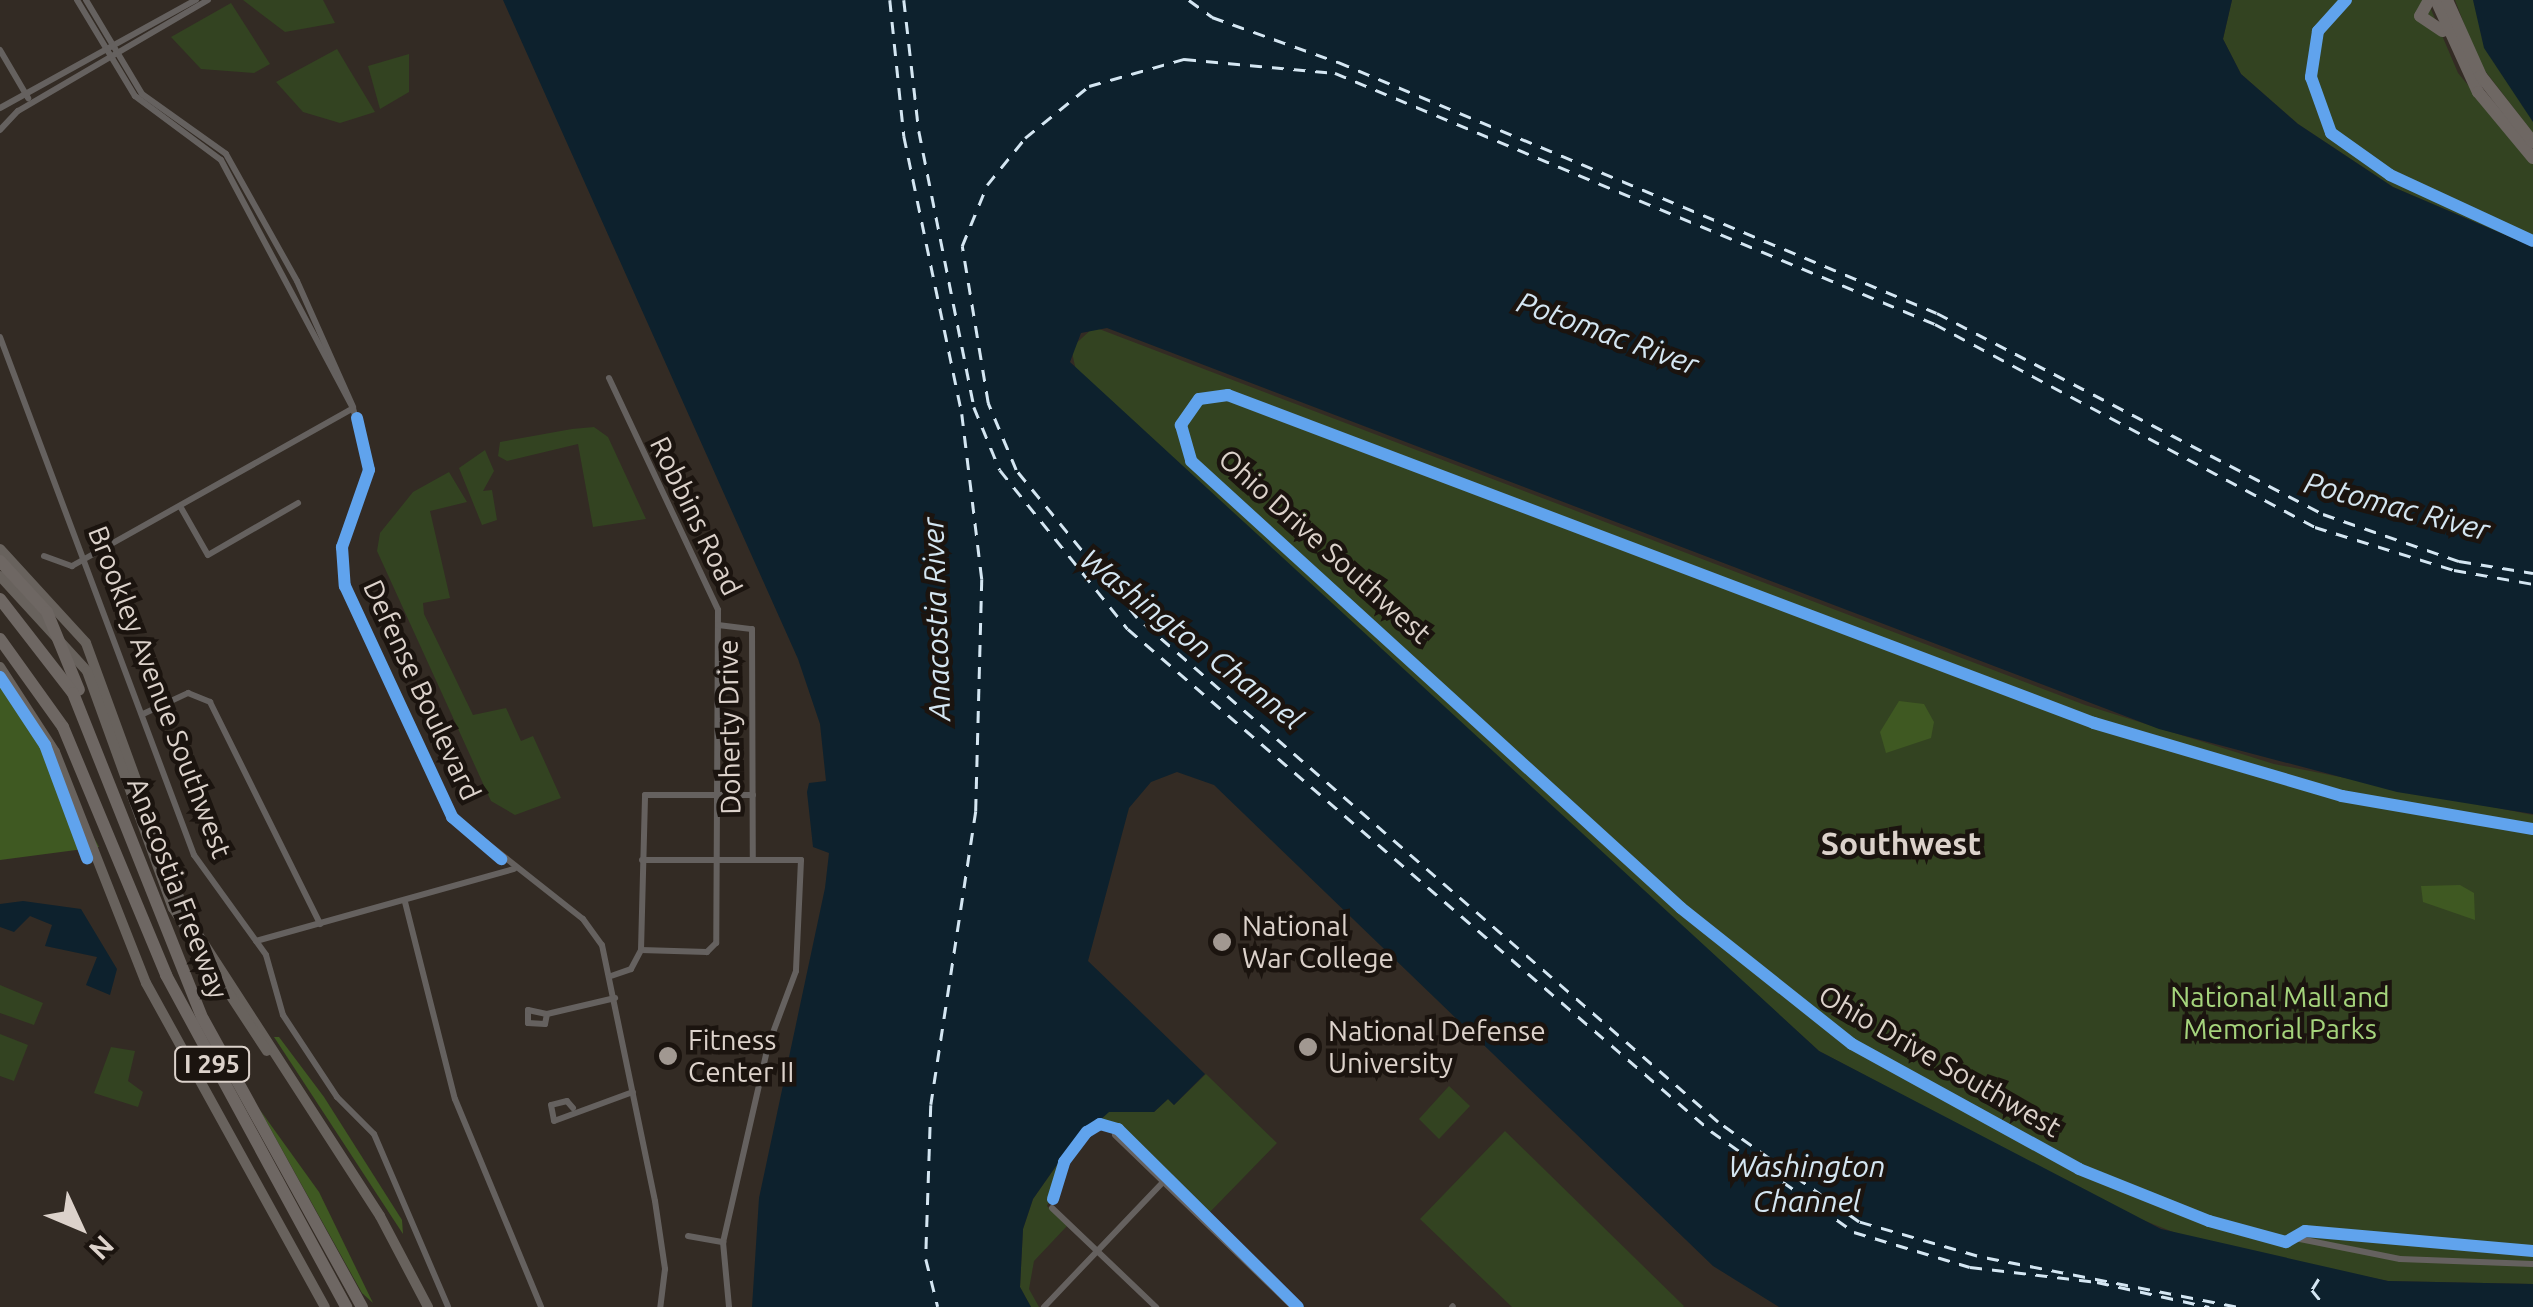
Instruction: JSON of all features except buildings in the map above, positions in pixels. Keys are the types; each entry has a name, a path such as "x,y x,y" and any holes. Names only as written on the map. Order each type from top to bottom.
{"highway":[{"path":"2458,56 2432,0 2420,16 2436,24 2458,56 2533,158"},
{"path":"2447,0 2482,76 2533,142"},
{"path":"0,561 54,626 162,918"},
{"name":"Anacostia Freeway","path":"0,599 50,654 77,701 218,1051 362,1307"},
{"name":"Anacostia Freeway","path":"0,639 59,719 175,992 346,1307"},
{"path":"0,651 52,720 98,812"}],"main road":[{"path":"0,549 86,642 182,907 283,1071"},
{"path":"0,576 90,676 181,924 387,1226 428,1307"},
{"path":"0,667 51,744 150,990 325,1307"}],"street":[{"path":"77,0 111,53"},
{"path":"86,0 111,53"},
{"path":"170,0 178,14"},
{"path":"178,14 196,0"},
{"path":"0,108 29,99 208,0"},
{"path":"0,50 29,99"},
{"name":"Defense Boulevard","path":"111,53 134,96 221,160 353,408 369,464 342,547 345,586 450,814 593,930 611,976 664,1258 660,1307"},
{"path":"0,130 29,99"},
{"name":"Brookley Avenue Southwest","path":"0,337 204,876 256,940 283,1015 338,1098 374,1134 448,1307"},
{"name":"Robbins Road","path":"609,378 693,570 715,600 718,625 715,946 641,950"},
{"name":"Ohio Drive Southwest","path":"2533,830 2342,796 2094,723 1228,395 1199,400 1183,417 1180,440 1190,461 1801,1010 2100,1179 2209,1221 2400,1259 2533,1264"},
{"path":"44,556 62,568 86,558 353,408"},
{"path":"180,506 208,555 298,504"},
{"name":"Doherty Drive","path":"718,625 752,628 753,859"},
{"path":"144,714 188,694 210,702 320,924"},
{"path":"611,976 631,970 641,950 645,795 753,795"},
{"path":"642,860 800,860 799,944 723,1242 728,1307"},
{"path":"256,940 514,869"},
{"path":"405,902 455,1098 541,1307"},
{"path":"547,1014 615,998"},
{"path":"573,1108 633,1092"},
{"path":"1114,1135 1293,1307"},
{"path":"1044,1307 1163,1182"},
{"path":"1052,1208 1156,1307"},
{"name":"Ohio Drive Southwest","path":"2295,1238 2305,1231 2533,1252"},
{"path":"688,1236 723,1242"}],"green space":[{"path":"243,0 323,0 335,23 285,32"},
{"path":"2232,0 2427,0 2458,73 2533,163 2533,247 2393,187 2298,124 2241,74 2223,39"},
{"path":"2455,0 2533,0 2533,133 2479,63"},
{"path":"231,3 270,64 254,73 201,69 171,37"},
{"path":"337,49 375,112 340,123 303,112 276,82"},
{"path":"409,54 409,92 380,109 368,66"},
{"name":"National Mall and Memorial Parks","path":"1094,327 2085,705 2274,764 2533,815 2533,1284 2388,1281 2201,1243 2125,1213 1819,1051 1077,375 1071,348"},
{"path":"594,427 608,437 646,519 593,527 578,444 507,461 498,456 500,442"},
{"path":"485,450 494,471 483,491 492,490 497,520 482,525 459,468"},
{"path":"449,472 467,502 430,511 450,598 423,603 424,614 473,715 506,708 521,741 533,736 561,798 515,815 491,801 377,551 380,533 413,492"},
{"path":"0,684 28,718 99,847 0,860"},
{"path":"1899,701 1924,704 1934,722 1931,738 1886,753 1880,732"},
{"path":"2460,885 2474,893 2475,920 2423,902 2421,886"},
{"path":"0,985 43,1003 34,1025 0,1013"},
{"path":"0,1034 28,1045 14,1081 0,1076"},
{"path":"274,1037 279,1037 324,1097 402,1220 403,1234"},
{"path":"111,1047 135,1051 128,1081 143,1092 138,1107 94,1093"},
{"path":"1206,1074 1277,1143 1208,1214 1119,1126 1097,1126 1065,1163 1047,1206 1067,1226 1034,1261 1029,1289 1039,1307 1031,1307 1020,1287 1023,1229 1033,1199 1068,1149 1109,1111 1154,1112 1168,1099 1174,1105"},
{"path":"1449,1086 1470,1106 1439,1139 1419,1119"},
{"path":"260,1110 319,1192 373,1303 362,1293"},
{"path":"1505,1131 1684,1306 1512,1307 1420,1219"}],"water":[{"path":"503,0 2232,0 2223,39 2241,74 2298,124 2393,187 2533,247 2533,814 2397,792 2159,729 1107,328 1081,333 1070,362 1819,1051 2161,1229 2388,1281 2533,1284 2533,1307 1779,1307 1713,1266 1214,785 1177,772 1151,782 1129,808 1088,961 1205,1074 1174,1105 1168,1099 1154,1112 1109,1112 1068,1149 1033,1199 1023,1229 1020,1287 1031,1307 752,1307 759,1198 825,888 829,853 813,847 807,792 809,783 826,781 820,724 798,659"},
{"path":"2473,0 2533,0 2533,122 2484,48"},
{"path":"23,901 81,909 117,969 110,995 86,985 97,957 45,946 52,925 30,916 14,932 0,927 0,904"}],"ferry route":[{"path":"890,0 904,136 962,414 982,579 976,811 931,1105 926,1259 938,1307"},
{"path":"904,0 919,131 974,407 1000,470 1128,629 1711,1131 1854,1232 1970,1267 2097,1282 2209,1307"},
{"path":"1189,0 1212,17 1338,62 1937,313 2323,514 2459,561 2533,573"},
{"path":"2236,1307 1977,1256 1859,1222 1718,1122 1137,618 1016,470 988,403 962,246 987,185 1025,138 1089,86 1184,59 1335,73 1935,324 2315,527 2454,570 2533,584"},
{"path":"2319,1279 2312,1290 2326,1307"}],"cycle path":[{"path":"2346,0 2318,31 2311,77 2331,133 2390,175 2533,241"},
{"path":"2533,829 2342,796 2094,723 1228,395 1199,399 1181,425 1191,461 1681,908 1852,1044 2079,1169 2209,1221 2286,1242 2305,1231 2533,1251"},
{"path":"357,418 369,470 342,547 345,586 452,817 501,859"},
{"path":"0,677 45,745 87,858"},
{"path":"1053,1199 1064,1162 1087,1132 1100,1124 1118,1129 1298,1307"}],"place":[{"name":"National War College","path":"1222,942"},
{"name":"National Defense University","path":"1308,1047"},
{"name":"Fitness Center II","path":"668,1056"}],"district":[{"name":"Southwest","path":"1901,843"}],"water label":[{"name":"Potomac River","path":"1608,333"},
{"name":"Potomac River","path":"2397,506"},
{"name":"Anacostia River","path":"936,619"},
{"name":"Washington Channel","path":"1192,639"},
{"name":"Washington Channel","path":"1807,1183"}]}
